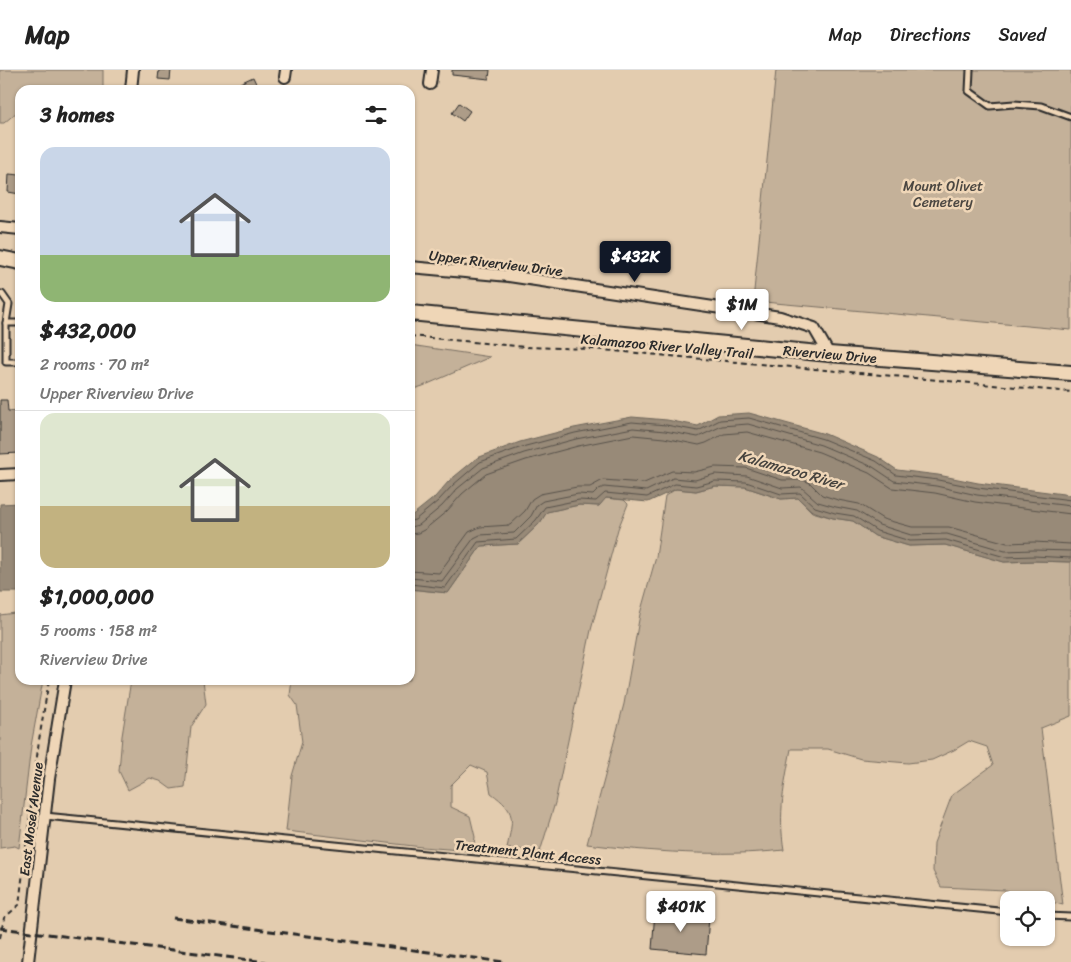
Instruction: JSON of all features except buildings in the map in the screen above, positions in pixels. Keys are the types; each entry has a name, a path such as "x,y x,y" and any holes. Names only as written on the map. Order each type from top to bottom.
{"street":[{"path":"132,85 133,70"},
{"path":"430,84 432,70"},
{"path":"0,227 15,228"},
{"path":"0,258 15,261"},
{"name":"Upper Riverview Drive","path":"415,267 509,276 780,318 814,328 829,354"},
{"name":"Riverview Drive","path":"415,313 829,354 1071,373"},
{"path":"0,475 15,474"},
{"name":"East Mosel Avenue","path":"28,962 45,816 64,685"}],"lane":[{"path":"970,70 969,92 990,106 1014,104 1041,106 1071,117"},
{"path":"0,294 9,304 6,323 6,362 15,362"},
{"path":"6,323 15,323"},
{"name":"Treatment Plant Access","path":"45,816 1000,911"},
{"path":"1055,916 1071,917"}],"path":[{"name":"Kalamazoo River Valley Trail","path":"415,336 498,344 592,349 1071,392"},
{"path":"0,938 4,918 18,905 39,740 48,685"}],"green space":[{"path":"0,70 103,70 103,85 15,85 15,114 4,123 0,123"},
{"name":"Mount Olivet Cemetery","path":"776,70 1071,70 1071,330 753,301"},
{"path":"415,346 490,357 415,388"},
{"path":"715,486 745,487 781,499 798,498 812,512 853,521 875,536 909,546 945,545 1004,562 1071,562 1071,716 1041,728 1063,905 1055,903 1055,891 1009,891 941,887 933,871 934,843 952,795 993,765 987,747 969,741 932,760 908,763 861,759 828,749 791,749 784,787 782,812 784,850 735,853 685,853 587,844 624,704 640,614 656,557 665,496 676,489 696,491"},
{"path":"605,498 624,500 628,504 618,529 591,630 555,803 540,852 507,848 511,829 509,811 491,793 487,772 471,765 451,785 451,807 470,816 475,837 473,851 286,831 292,776 302,742 297,705 290,695 291,685 415,685 415,590 448,593 481,546 518,544 540,523 546,512 579,505 599,506"},
{"path":"15,613 15,685 42,685 31,746 19,848 15,846 0,848 0,615"},
{"path":"130,685 204,685 206,704 191,727 185,787 171,789 160,781 150,778 128,790 119,771 122,736"}],"water":[{"name":"Kalamazoo River","path":"749,413 825,434 878,457 897,470 1071,495 1071,562 1004,562 945,545 909,546 875,536 853,521 833,518 812,511 798,498 781,499 745,487 715,486 696,491 676,489 648,502 606,498 599,506 579,505 547,512 540,523 518,544 481,546 448,593 415,590 415,513 477,458 520,442 574,428 632,417 667,420 698,426 718,415"},
{"path":"15,503 15,592 0,592 0,504"}],"railway":[{"path":"173,918 504,962"},
{"path":"0,928 266,962"}]}
